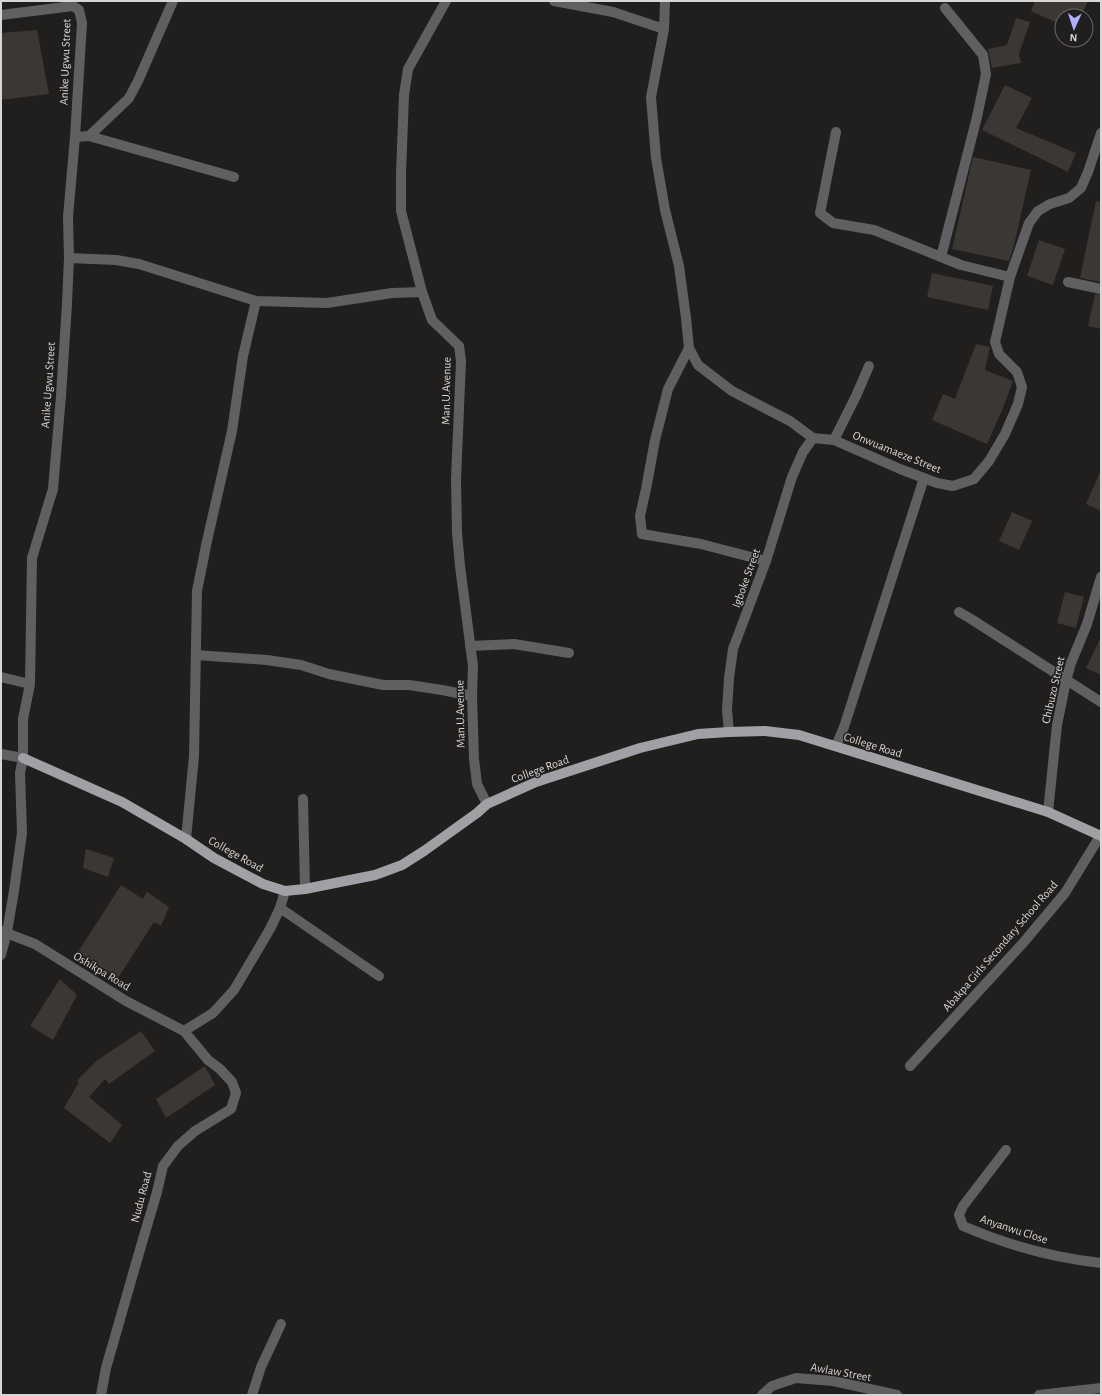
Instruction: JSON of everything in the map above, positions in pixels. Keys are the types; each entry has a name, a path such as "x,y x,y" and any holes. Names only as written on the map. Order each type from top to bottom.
{"main road":[{"name":"College Road","path":"23,758 122,802 186,839 214,858 263,884 285,891 305,889 375,875 402,865 477,813 487,804 536,782 640,748 698,734 765,730 799,735 1048,812 1100,836"}],"street":[{"path":"89,136 129,98 173,1"},
{"name":"Man.U.Avenue","path":"446,1 408,69 404,95 401,211 422,292 432,320 459,346 461,361 456,479 457,533 473,666 472,696 474,759 477,784 487,804"},
{"path":"554,1 613,12 664,30"},
{"path":"665,1 664,30 651,97 656,158 679,266 689,348 698,365 732,391 790,421 813,438"},
{"name":"Anike Ugwu Street","path":"1,15 73,6 80,10 82,23 76,137 68,217 69,258 61,396 53,489 32,558 30,684 24,720 23,758 20,773 22,833 1,955"},
{"path":"941,257 977,117 986,74 983,55 945,8"},
{"path":"836,132 820,213 833,223 874,230 961,265 1010,277"},
{"name":"Onwuamaeze Street","path":"813,438 834,440 937,483 953,486 974,479 989,461 1005,434 1018,404 1022,387 1017,372 998,354 995,342 1010,277 1029,223 1038,211 1050,204 1069,198 1080,188 1088,172 1101,133"},
{"path":"76,137 89,136 234,177"},
{"path":"69,258 116,260 139,264 256,301 327,303 392,293 422,292"},
{"path":"1068,282 1101,289"},
{"path":"186,839 194,756 197,591 232,431 243,356 256,301"},
{"path":"689,348 668,389 655,440 640,516 642,534 701,544 766,562"},
{"path":"834,440 869,366"},
{"name":"Igboke Street","path":"729,732 727,710 733,650 766,562 792,477 803,452 813,438"},
{"path":"836,746 844,727 924,478"},
{"name":"Chibuzo Street","path":"1048,812 1057,725 1066,681 1071,663 1087,624 1101,577"},
{"path":"959,612 1101,702"},
{"path":"470,646 514,644 569,653"},
{"path":"196,655 267,660 301,665 329,674 383,685 415,686 472,696"},
{"path":"1,677 30,684"},
{"path":"1,754 23,758"},
{"path":"303,799 305,889"},
{"name":"Abakpa Girls Secondary School Road","path":"910,1066 1023,943 1065,893 1100,836"},
{"path":"184,1031 213,1013 234,990 260,948 280,908 285,891"},
{"path":"280,908 379,976"},
{"name":"Oshikpa Road","path":"4,931 35,944 126,1001 184,1031"},
{"name":"Nudu Road","path":"101,1395 106,1368 140,1246 157,1192 163,1166 178,1146 195,1131 231,1109 236,1093 232,1082 220,1069 208,1060 184,1031"},
{"name":"Anyanwu Close","path":"1006,1150 963,1206 959,1215 964,1226 1024,1248 1055,1256 1101,1263"},
{"path":"252,1395 261,1367 281,1324"},
{"name":"Awlaw Street","path":"762,1395 772,1386 796,1378 833,1381 897,1395"},
{"path":"1039,1395 1101,1388"}],"building":[{"path":"1035,1 1088,1 1085,8 1054,8 1054,21 1031,11"},
{"path":"1016,18 1030,22 1019,54 1021,63 992,68 988,49 1007,45"},
{"path":"37,30 49,94 1,100 1,33"},
{"path":"1005,85 1032,98 1016,128 1076,153 1068,172 982,130"},
{"path":"973,157 1031,170 1009,261 952,249"},
{"path":"1096,201 1101,202 1101,282 1080,278"},
{"path":"1039,240 1065,249 1053,285 1027,276"},
{"path":"932,273 993,286 988,310 927,297"},
{"path":"1095,294 1101,295 1101,329 1088,326"},
{"path":"976,344 990,347 985,370 1013,381 987,444 932,420 943,394 955,399"},
{"path":"1101,470 1101,511 1086,504"},
{"path":"1012,512 1032,521 1019,550 999,541"},
{"path":"1065,592 1084,597 1076,628 1057,623"},
{"path":"1101,637 1101,675 1086,668"},
{"path":"86,849 114,858 108,877 83,868"},
{"path":"121,885 143,899 147,892 169,907 161,926 154,922 118,978 78,952"},
{"path":"60,979 77,995 53,1040 30,1026"},
{"path":"141,1031 155,1051 109,1084 105,1079 89,1097 122,1125 110,1143 64,1108 79,1082 77,1081 96,1061"},
{"path":"205,1066 215,1085 166,1118 156,1099"}]}
